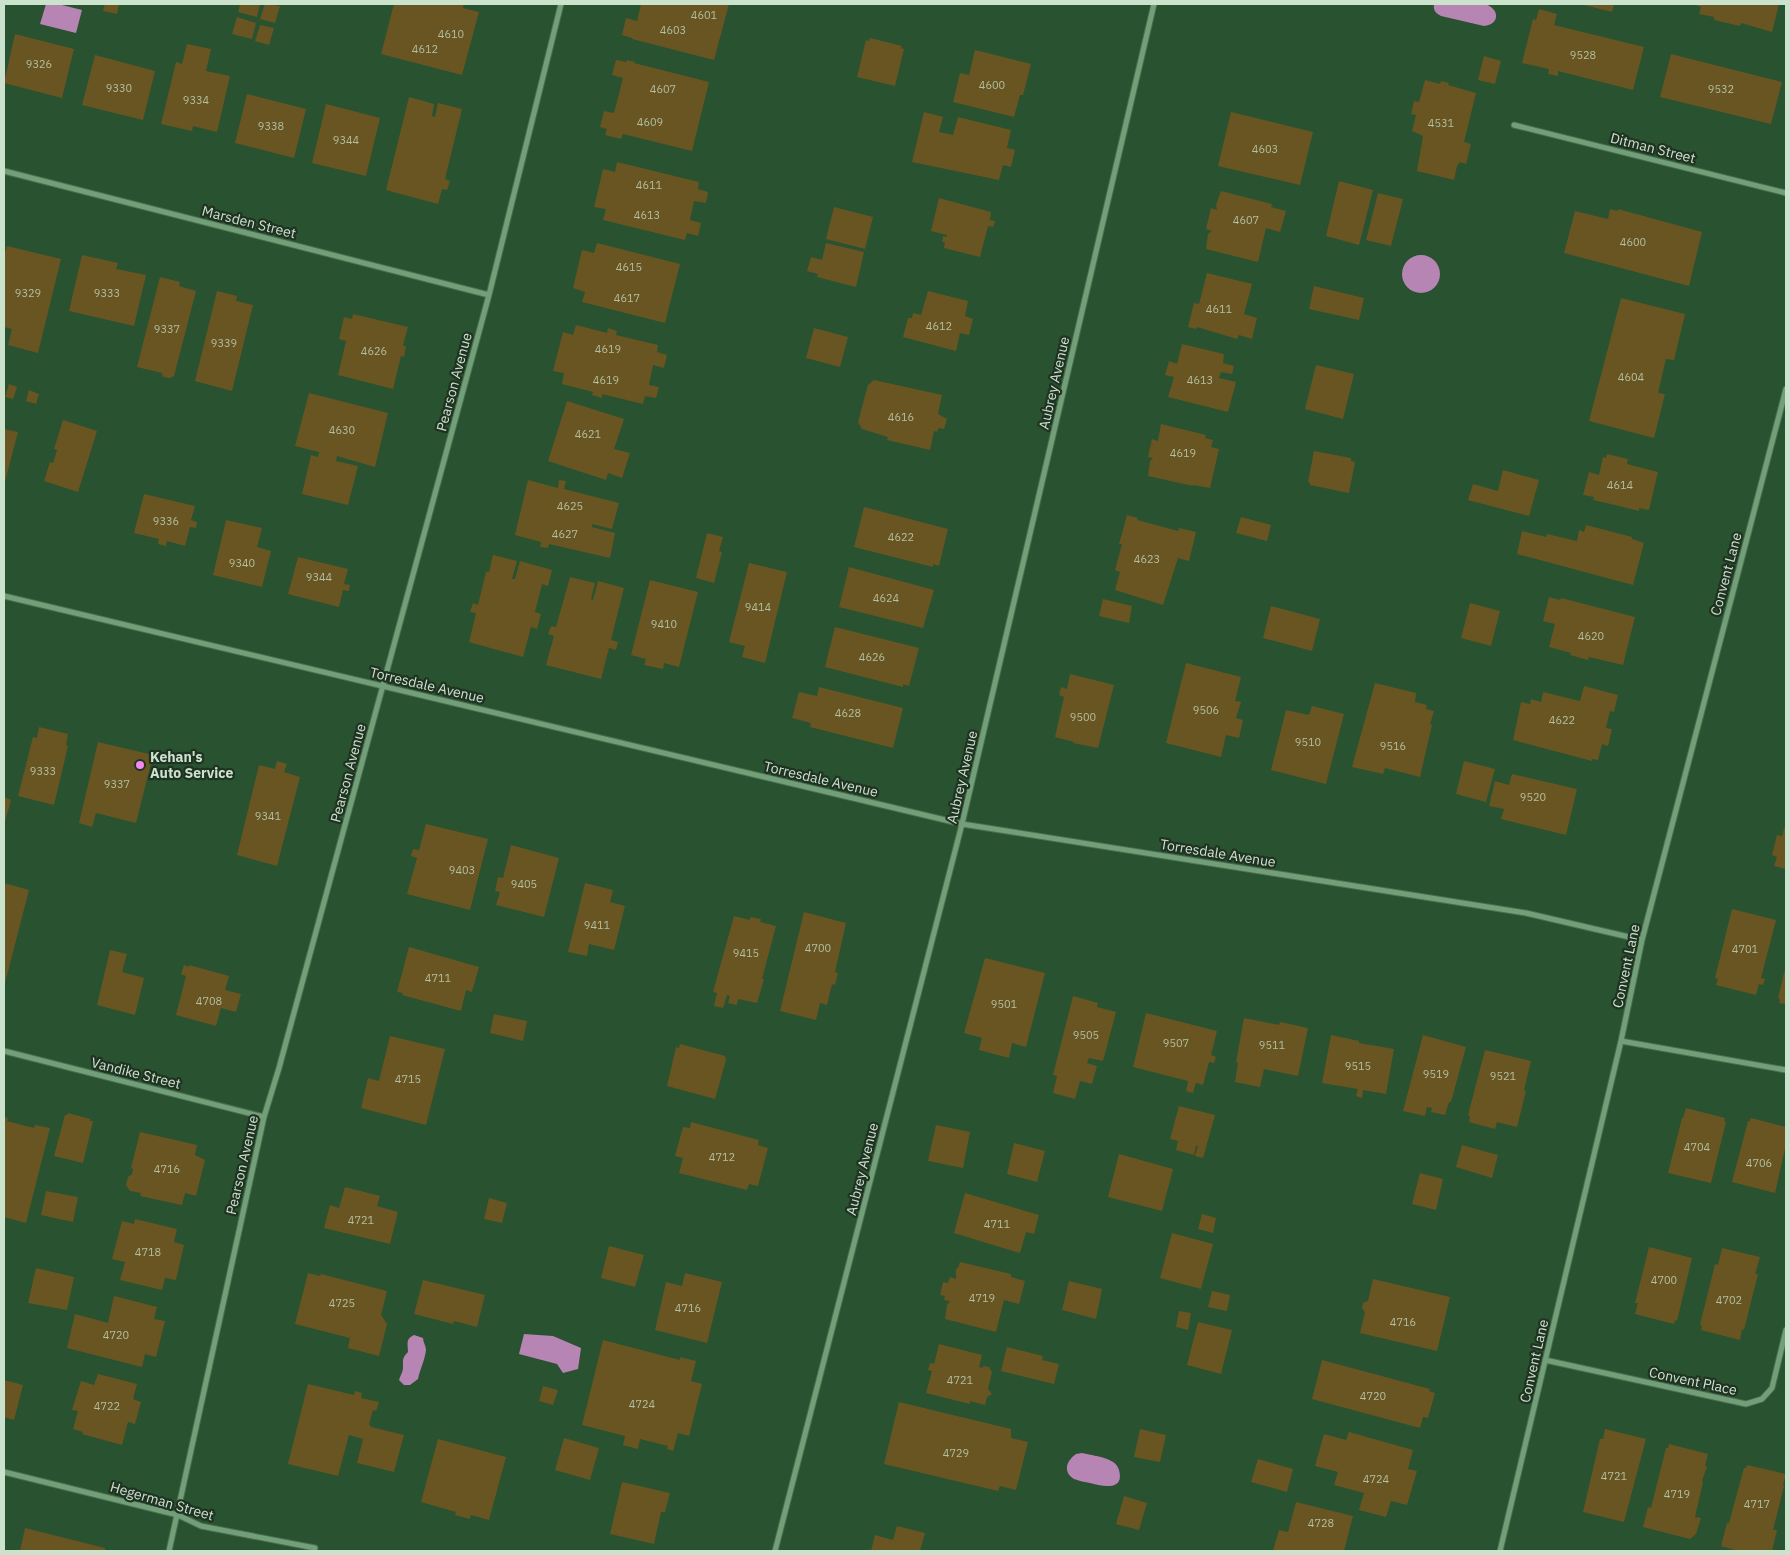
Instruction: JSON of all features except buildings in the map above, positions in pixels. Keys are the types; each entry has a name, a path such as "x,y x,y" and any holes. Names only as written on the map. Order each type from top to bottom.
{"street":[{"name":"Pearson Avenue","path":"169,1551 264,1117 279,1068 489,295 561,4"},
{"name":"Aubrey Avenue","path":"775,1551 962,824 1154,4"},
{"name":"Ditman Street","path":"1514,125 1786,193"},
{"name":"Marsden Street","path":"4,171 489,295"},
{"name":"Convent Lane","path":"1500,1551 1621,1041 1642,940 1786,390"},
{"name":"Torresdale Avenue","path":"4,596 962,824 1526,913 1642,940"},
{"path":"1621,1041 1786,1070"},
{"name":"Vandike Street","path":"4,1051 264,1117"},
{"name":"Convent Place","path":"1546,1360 1746,1404 1762,1399 1772,1388 1786,1330"},
{"name":"Hegerman Street","path":"4,1472 178,1515 201,1526 315,1548"}],"shaded area":[{"path":"46,4 58,4 82,10 76,33 40,24"},
{"path":"1434,4 1485,4 1493,9 1496,16 1493,22 1484,26 1441,16 1435,12"},
{"path":"1421,255 1434,261 1440,274 1434,287 1421,293 1408,287 1402,274 1408,261"},
{"path":"524,1334 553,1336 581,1348 578,1369 563,1373 557,1364 519,1354"},
{"path":"414,1335 423,1338 426,1348 425,1354 418,1379 410,1385 404,1385 399,1380 403,1370 403,1361 408,1352 408,1340"},
{"path":"1082,1453 1114,1462 1119,1470 1119,1482 1115,1485 1106,1486 1074,1479 1070,1476 1067,1466 1070,1459 1076,1454"}],"place":[{"name":"Kehan's Auto Service","path":"140,765"}]}
